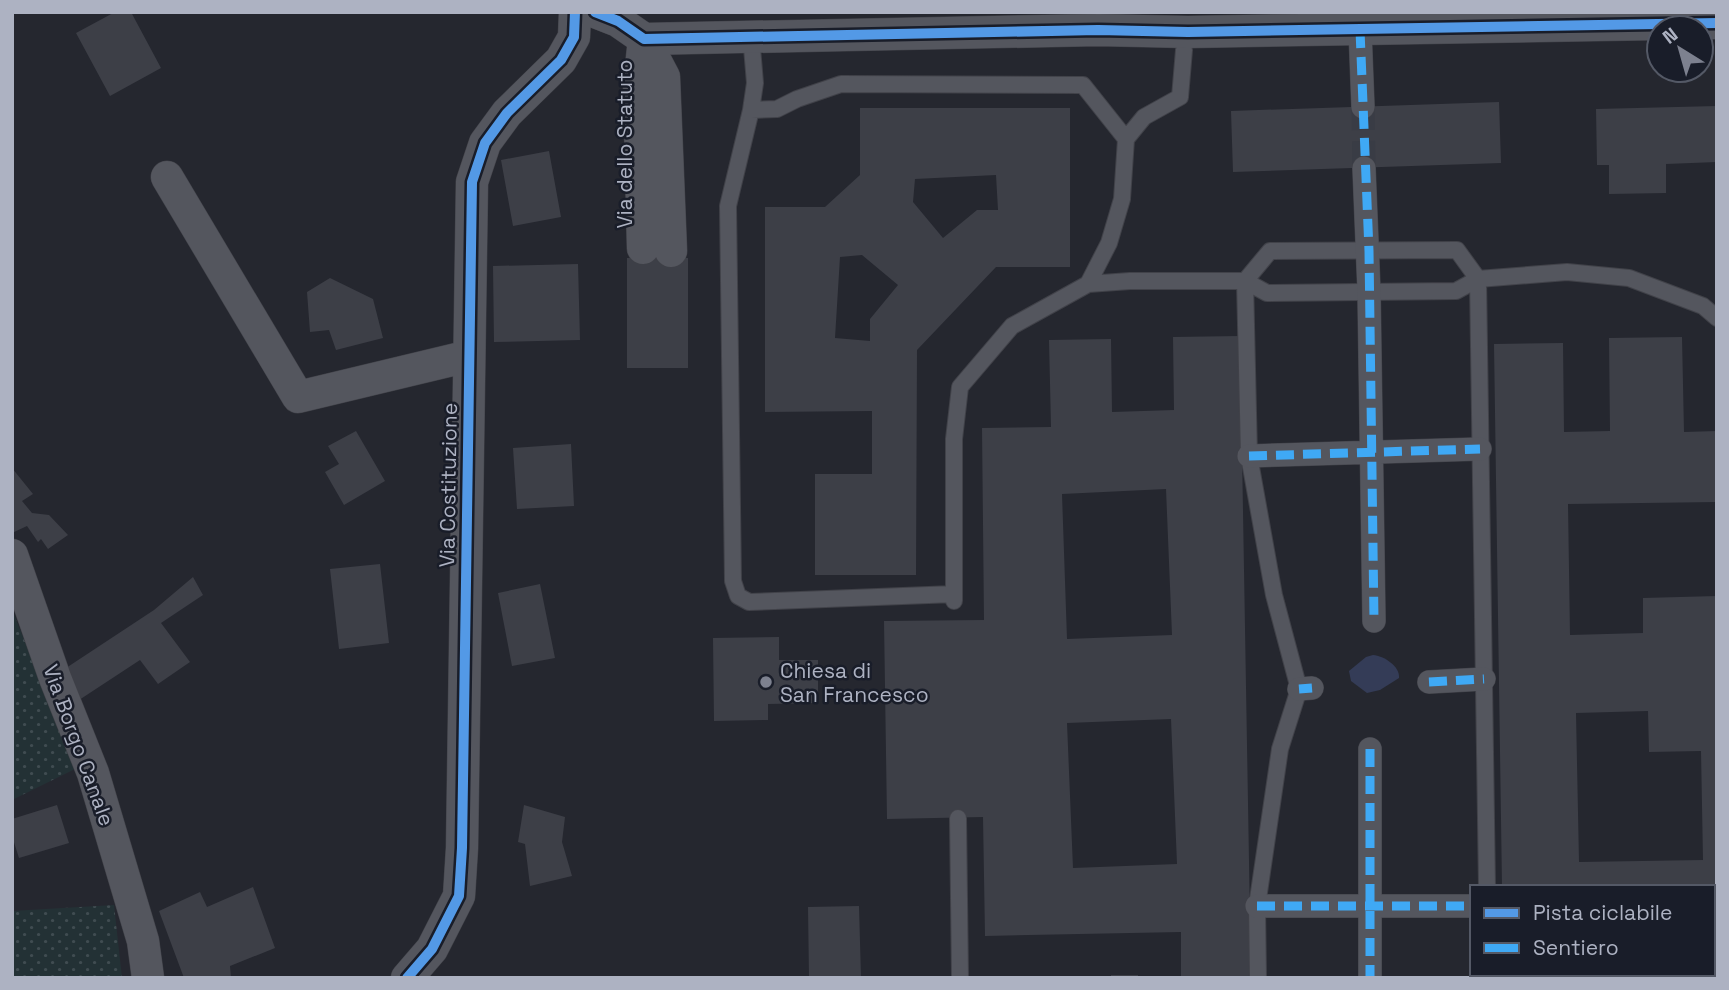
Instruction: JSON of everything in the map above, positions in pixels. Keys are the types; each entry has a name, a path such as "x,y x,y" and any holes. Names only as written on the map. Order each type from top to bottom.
{"street":[{"name":"Via Costituzione","path":"407,978 432,949 459,896 463,848 472,182 485,143 507,113 561,60 574,37 575,12"},
{"name":"Via dello Statuto","path":"595,12 618,21 645,39 751,36 768,38 1098,21 1186,41 1360,30 1569,25 1623,18 1717,23"},
{"path":"1360,30 1363,107"},
{"name":"Via dello Statuto","path":"645,39 639,85 657,250"},
{"path":"1364,168 1373,453 1374,621"},
{"path":"167,177 298,397 468,356"},
{"path":"1249,456 1480,449"},
{"name":"Via Borgo Canale","path":"12,555 55,678 93,773 143,941 148,978"},
{"path":"1429,682 1484,679"},
{"path":"1370,749 1370,978"},
{"path":"1257,906 1470,906"}],"lane":[{"path":"751,36 755,83 728,206 733,582 738,596 749,602 954,597 954,439 960,387 1012,326 1088,284 1130,281 1245,281 1267,293 1456,291 1478,279 1566,272 1629,278 1703,306 1717,318"},
{"path":"1088,284 1109,243 1122,200 1126,139 1144,117 1180,97 1186,41"},
{"path":"751,110 776,109 841,84 1083,85 1126,139"},
{"path":"1258,978 1257,906 1280,750 1306,689 1274,595 1249,456 1245,281 1270,251 1457,250 1478,279 1487,885"},
{"path":"957,818 960,978"}],"shaded area":[{"path":"12,610 77,768 12,800"},
{"path":"114,905 122,978 12,978 12,911"}],"water":[{"path":"1373,655 1390,662 1397,669 1399,678 1380,690 1367,693 1351,681 1349,671 1366,657"}],"building":[{"path":"115,12 131,12 161,68 110,96 76,33"},
{"path":"1499,102 1501,163 1233,172 1231,111"},
{"path":"1717,106 1717,162 1666,164 1666,193 1609,194 1609,165 1597,165 1596,109"},
{"path":"860,108 1070,108 1070,267 996,267 917,350 916,575 815,575 815,474 872,474 872,411 765,412 765,207 825,207 860,175","holes":["996,175 998,210 977,210 943,238 913,202 915,179","862,255 898,285 870,319 870,341 835,338 840,257"]},
{"path":"549,151 561,217 513,226 501,160"},
{"path":"627,258 688,258 688,368 627,368"},
{"path":"578,264 580,340 494,342 493,266"},
{"path":"330,278 373,299 383,338 336,350 329,330 310,332 307,292"},
{"path":"1240,336 1251,978 1181,978 1181,932 985,936 983,817 887,819 884,621 984,620 982,428 1051,427 1049,340 1111,339 1112,412 1174,410 1173,337","holes":["1166,489 1172,635 1067,639 1062,494","1171,719 1177,864 1073,868 1067,723"]},
{"path":"1682,337 1684,432 1717,431 1717,502 1568,504 1570,635 1643,633 1643,598 1717,596 1717,942 1715,885 1502,885 1494,344 1563,343 1564,432 1610,431 1609,338","holes":["1648,711 1649,752 1701,751 1703,860 1579,862 1576,713"]},
{"path":"356,431 385,481 344,505 325,472 339,464 328,446"},
{"path":"571,444 574,506 517,509 513,448"},
{"path":"12,468 33,494 22,501 32,513 49,515 68,535 48,549 41,539 38,542 27,526 12,533"},
{"path":"380,564 389,643 339,649 330,569"},
{"path":"193,577 203,595 161,623 190,662 158,684 140,660 73,704 63,670 154,610"},
{"path":"540,584 555,658 512,666 498,593"},
{"name":"Chiesa di San Francesco","path":"779,637 779,660 818,660 818,703 768,704 768,720 714,721 713,638"},
{"path":"57,805 69,843 19,858 12,836 12,819"},
{"path":"524,805 565,817 562,842 572,876 530,886 525,844 518,842"},
{"path":"253,887 275,948 230,966 231,978 184,978 159,911 200,892 207,907"},
{"path":"859,906 861,978 809,978 808,907"},
{"path":"1111,975 1138,975 1138,978 1111,978"},
{"path":"1503,976 1571,976 1571,978"}],"tunnel":[{"path":"1363,107 1364,168"}],"marked path":[{"path":"1360,30 1369,251 1374,621"},
{"path":"1249,456 1480,449"},
{"path":"1429,682 1484,679"},
{"path":"1299,689 1312,688"},
{"path":"1370,749 1370,978"},
{"path":"1257,906 1470,906"}],"cycle path":[{"path":"407,978 432,949 459,896 462,848 472,182 485,143 507,113 561,60 574,37 575,12"},
{"path":"595,12 618,21 644,39 1098,30 1188,32 1717,23"}],"place":[{"name":"Chiesa di San Francesco","path":"766,682"}]}
